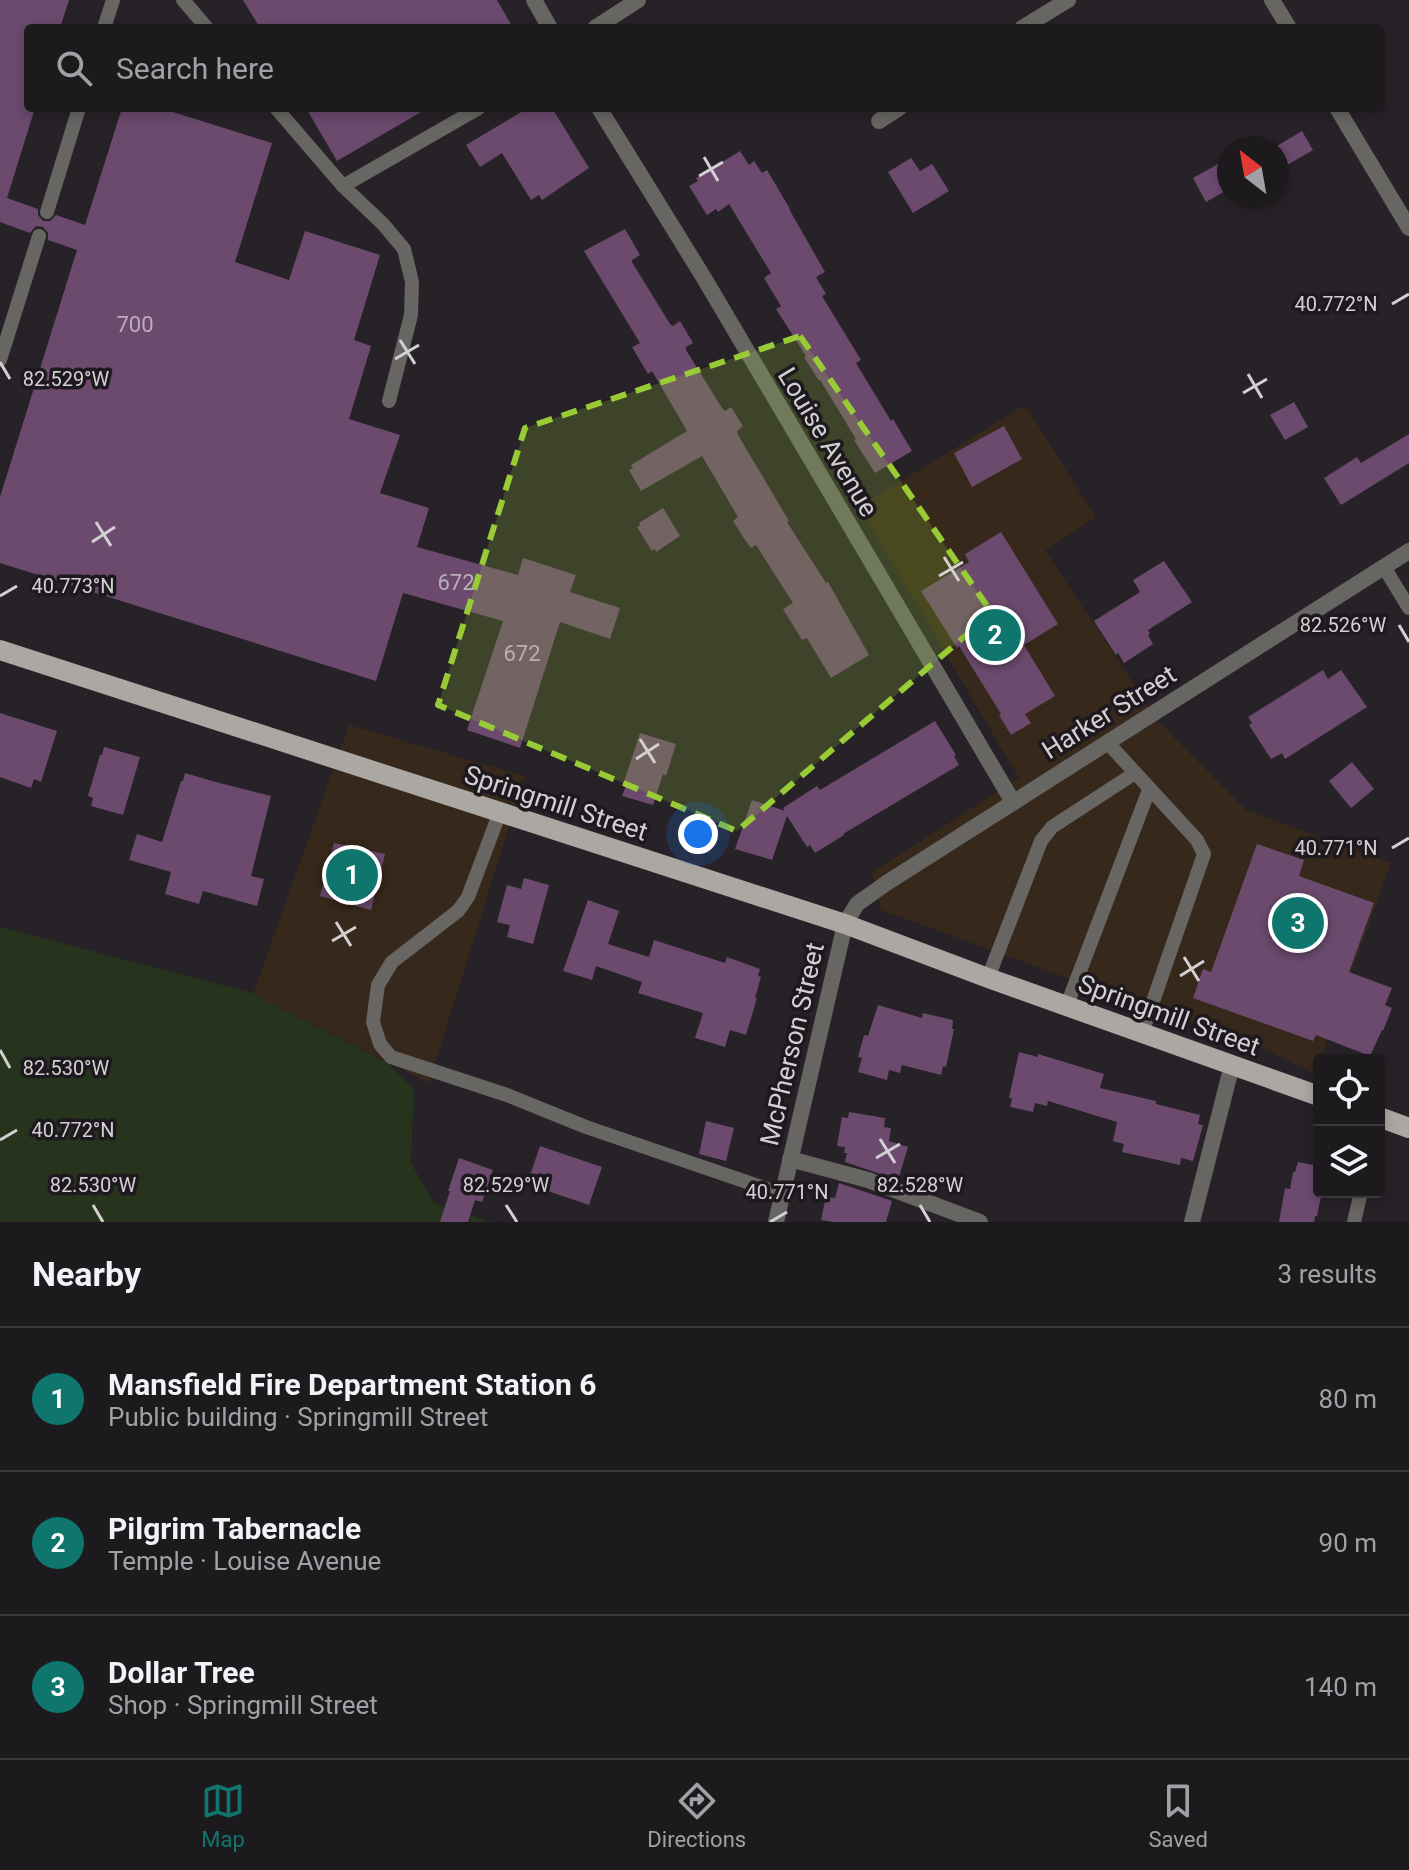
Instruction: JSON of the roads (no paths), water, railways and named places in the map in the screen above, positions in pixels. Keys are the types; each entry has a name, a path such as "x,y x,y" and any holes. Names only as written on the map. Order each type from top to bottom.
{"main road":[{"name":"Springmill Street","path":"0,650 845,924 1313,1094"},
{"path":"1385,1119 1409,1128"}],"street":[{"path":"534,0 548,24"},
{"path":"601,24 638,0"},
{"path":"1029,24 1068,0"},
{"path":"1272,0 1287,24"},
{"name":"Louise Avenue","path":"601,112 704,278 1013,802"},
{"path":"879,121 893,112"},
{"path":"1340,112 1404,208 1409,228"},
{"name":"Harker Street","path":"845,924 857,904 888,882 1409,551"},
{"name":"McPherson Street","path":"776,1222 845,924"},
{"path":"1192,1222 1232,1065"},
{"path":"790,1159 868,1180 980,1222"}],"lane":[{"path":"105,24 113,0"},
{"path":"183,0 204,24"},
{"path":"47,212 78,112"},
{"path":"279,112 343,186 404,249 412,282 411,315 389,401"},
{"path":"343,186 472,112"},
{"path":"0,360 39,236"},
{"path":"1384,567 1409,608"},
{"path":"1107,742 1197,840 1204,854 1142,1033"},
{"path":"988,978 1041,841 1052,827 1135,773"},
{"path":"1067,1005 1149,790"},
{"path":"500,812 468,897 458,911 392,962 378,985 373,1022 380,1044 391,1057 507,1095 586,1127 782,1194"},
{"path":"1354,1222 1360,1198"}],"place":[{"name":"Pilgrim Tabernacle","path":"995,635"},
{"name":"Mansfield Fire Department Station 6","path":"352,875"},
{"name":"Dollar Tree","path":"1298,923"}]}
